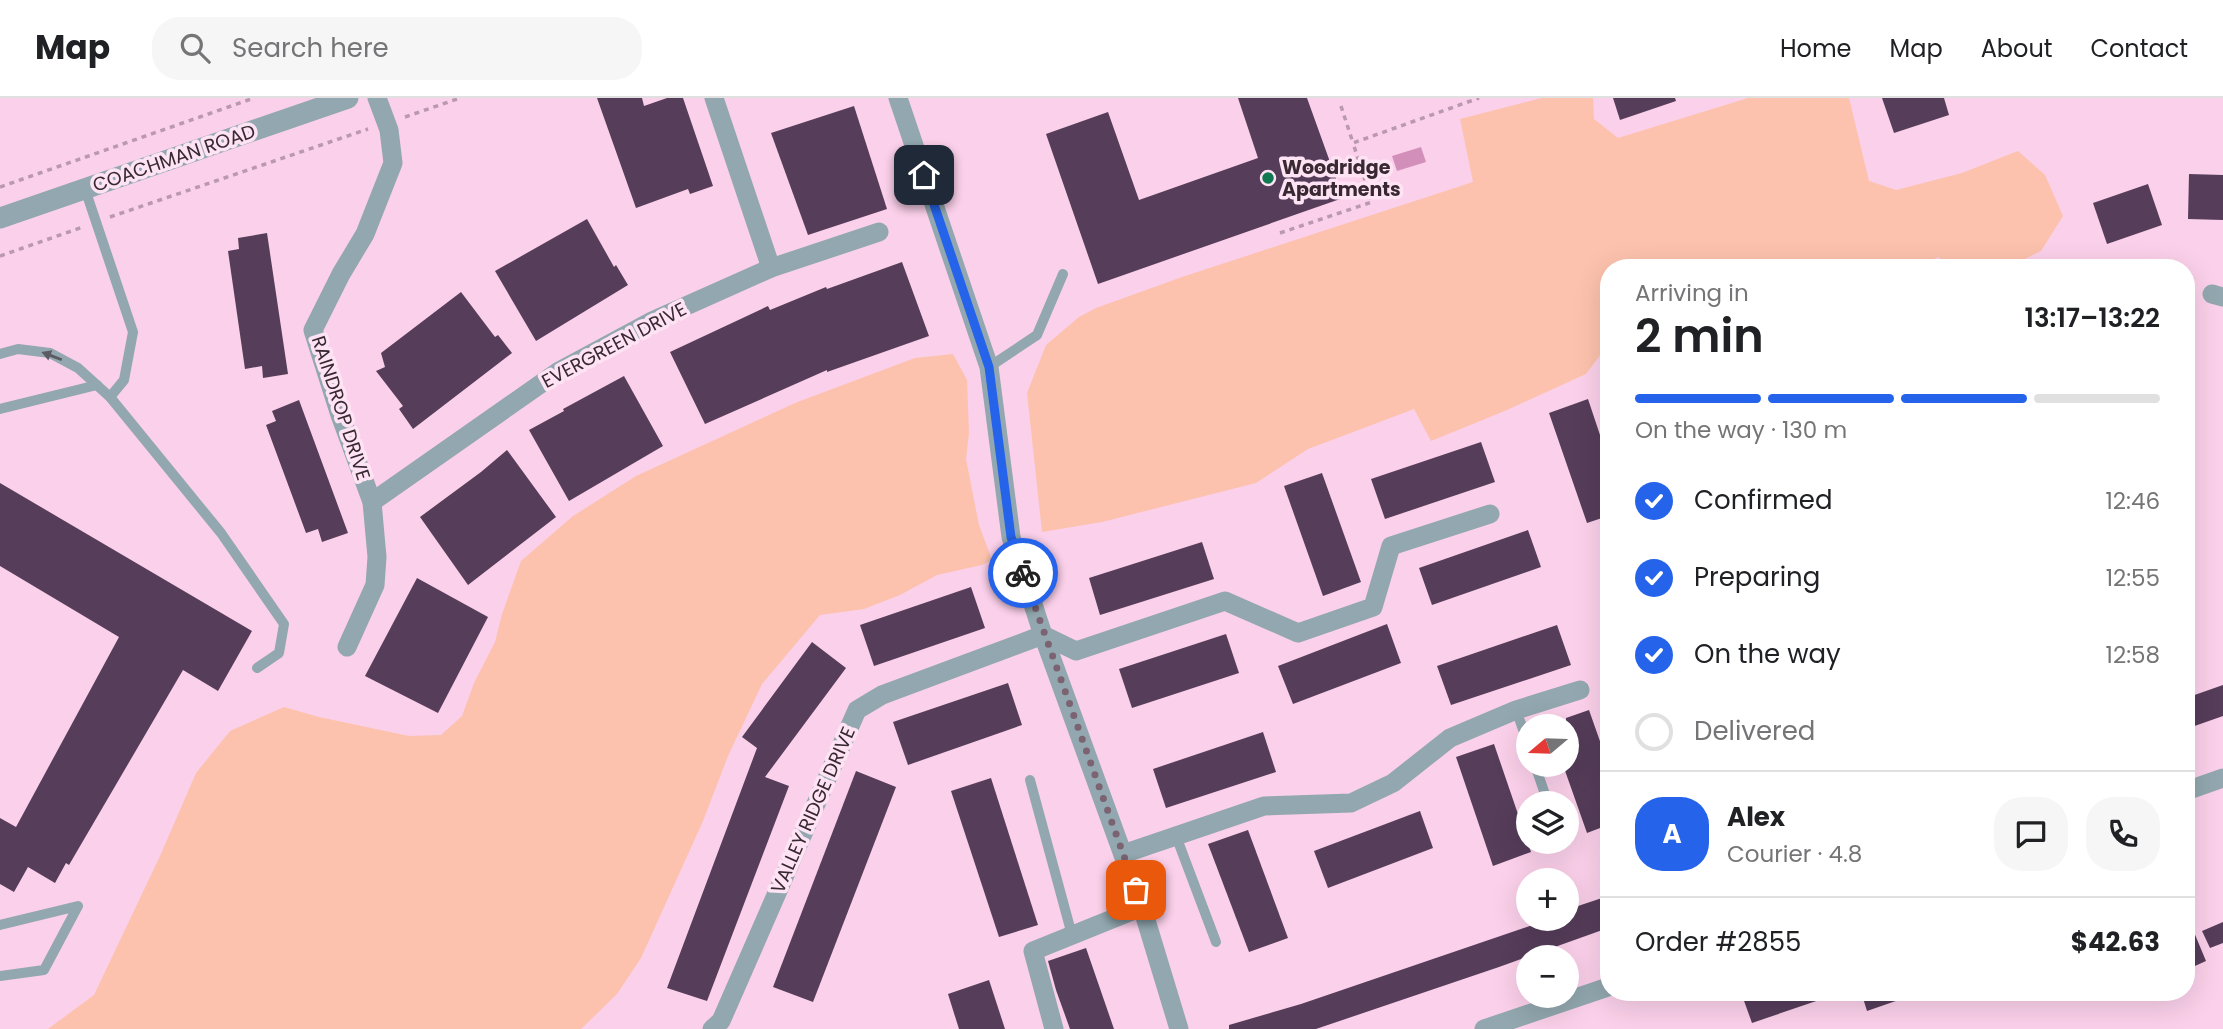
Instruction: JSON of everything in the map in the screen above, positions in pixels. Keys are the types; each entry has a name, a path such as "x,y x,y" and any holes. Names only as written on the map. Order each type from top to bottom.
{"street":[{"name":"COACHMAN ROAD","path":"0,218 348,98"},
{"name":"RAINDROP DRIVE","path":"347,647 375,585 377,557 372,502 313,330 365,234 393,163 386,123 377,98"},
{"path":"714,98 771,268"},
{"path":"898,98 989,367 1011,537 1043,635 1142,907 1179,1029"},
{"name":"EVERGREEN DRIVE","path":"372,502 559,371 650,322 771,268 878,232"},
{"path":"1043,635 1076,651 1225,601 1298,633 1373,607 1391,546 1490,514"},
{"name":"VALLEY RIDGE DRIVE","path":"712,1029 721,1021 857,710 883,695 1043,635"},
{"path":"1123,854 1264,806 1351,803 1393,783 1450,738 1516,710 1580,690"},
{"path":"2195,788 2223,778"},
{"path":"1054,1029 1034,951 1142,907"},
{"path":"1484,1029 1600,990"}],"lane":[{"path":"85,189 133,332 124,380 110,397"},
{"path":"989,367 1037,335 1063,274"},
{"path":"0,354 18,349 50,353 78,369 110,397 220,533 284,624 279,653 257,668"},
{"path":"0,409 97,385"},
{"path":"1516,710 1517,714"},
{"path":"1030,780 1072,935"},
{"path":"1176,836 1216,942"},
{"path":"0,925 78,906 44,970 0,976"}],"path":[{"path":"0,187 254,98"},
{"path":"0,256 460,98"},
{"path":"1353,143 1479,98"},
{"path":"1280,233 1372,202 1341,106"}],"shaded area":[{"path":"1542,98 1593,98 1594,119 1618,138 1748,98 1849,98 1869,181 1896,190 1962,173 2018,151 2045,175 2063,216 2041,251 2025,259 1600,259 1600,356 1586,374 1431,441 1414,409 1308,449 1256,483 1102,522 1042,532 1027,393 1046,345 1079,317 1096,308 1185,276 1473,182 1460,119"},
{"path":"1421,147 1426,162 1397,171 1392,156"},
{"path":"953,354 967,380 969,433 966,459 979,525 992,560 982,565 937,575 900,595 864,609 820,615 762,684 641,958 617,994 581,1029 48,1029 94,995 196,773 230,731 284,707 409,736 441,735 462,716 474,683 495,642 521,561 573,516 636,476 795,403 915,358"}],"building":[{"path":"597,98 642,98 644,106 667,98 683,98 713,186 690,194 688,189 636,208"},
{"name":"Woodridge Apartments","path":"1238,98 1307,98 1343,198 1098,284 1046,134 1108,112 1139,200 1258,158"},
{"path":"1613,98 1675,98 1676,101 1620,120"},
{"path":"1882,98 1944,98 1949,115 1894,133"},
{"path":"854,106 887,209 808,235 771,133"},
{"path":"2189,174 2223,175 2223,220 2188,219"},
{"path":"2148,184 2162,225 2107,244 2093,203"},
{"path":"587,219 614,267 616,265 628,285 536,341 495,271"},
{"path":"267,233 288,374 263,378 262,366 245,369 228,251 239,249 238,238"},
{"path":"902,262 929,336 827,370 705,424 670,352 768,306 770,310 826,287 827,289"},
{"path":"461,292 495,337 498,335 512,353 413,429 399,409 403,406 376,371 385,367 381,353"},
{"path":"624,376 663,446 569,501 529,430"},
{"path":"1588,399 1600,435 1600,519 1587,523 1549,413"},
{"path":"299,400 348,533 322,542 318,529 306,533 266,425 276,421 272,411"},
{"path":"1481,442 1495,482 1385,519 1371,479"},
{"path":"507,450 556,517 468,585 420,517"},
{"path":"1322,473 1361,582 1323,596 1284,486"},
{"path":"0,483 252,631 218,691 183,670 69,865 66,863 55,883 28,867 14,892 0,884 0,818 16,827 119,637 0,566"},
{"path":"1528,530 1541,567 1432,605 1419,568"},
{"path":"1202,542 1214,579 1100,615 1089,578"},
{"path":"417,578 488,617 438,713 365,676"},
{"path":"971,587 985,628 874,666 860,625"},
{"path":"1387,624 1401,663 1293,704 1278,666"},
{"path":"1557,625 1571,665 1451,705 1437,666"},
{"path":"1226,634 1239,673 1132,708 1119,669"},
{"path":"812,642 846,668 765,777 789,786 707,1001 667,988 757,748 742,737"},
{"path":"1008,683 1022,725 908,765 893,722"},
{"path":"2223,685 2223,716 2195,726 2195,695"},
{"path":"1589,710 1600,741 1600,828 1587,833 1579,810 1579,791 1572,791 1567,777 1579,777 1578,714"},
{"path":"1263,732 1276,772 1166,808 1153,769"},
{"path":"1494,744 1516,808 1516,854 1526,854 1493,866 1456,757"},
{"path":"856,771 896,787 813,1002 773,987"},
{"path":"991,778 1038,925 999,937 951,791"},
{"path":"1420,811 1433,848 1328,888 1314,851"},
{"path":"1248,830 1288,938 1249,952 1208,844"},
{"path":"1600,899 1600,931 1560,945 1516,945 1516,961 1499,967 1316,1029 1229,1029 1229,1025 1301,1004 1516,931 1579,931 1579,906"},
{"path":"2223,922 2223,943 2210,948 2202,931"},
{"path":"2195,935 2206,961 2195,966"},
{"path":"1086,948 1114,1029 1070,1029 1056,990 1048,961"},
{"path":"989,980 1005,1029 959,1029 948,994"},
{"path":"1744,1001 1816,1001 1752,1023"},
{"path":"1864,1001 1896,1001 1867,1011"}],"way so far":[{"path":"1023,573 1136,890"}],"place":[{"name":"Woodridge Apartments","path":"1268,178"}],"route":[{"path":"924,175 989,367 1011,537 1023,573"}]}
